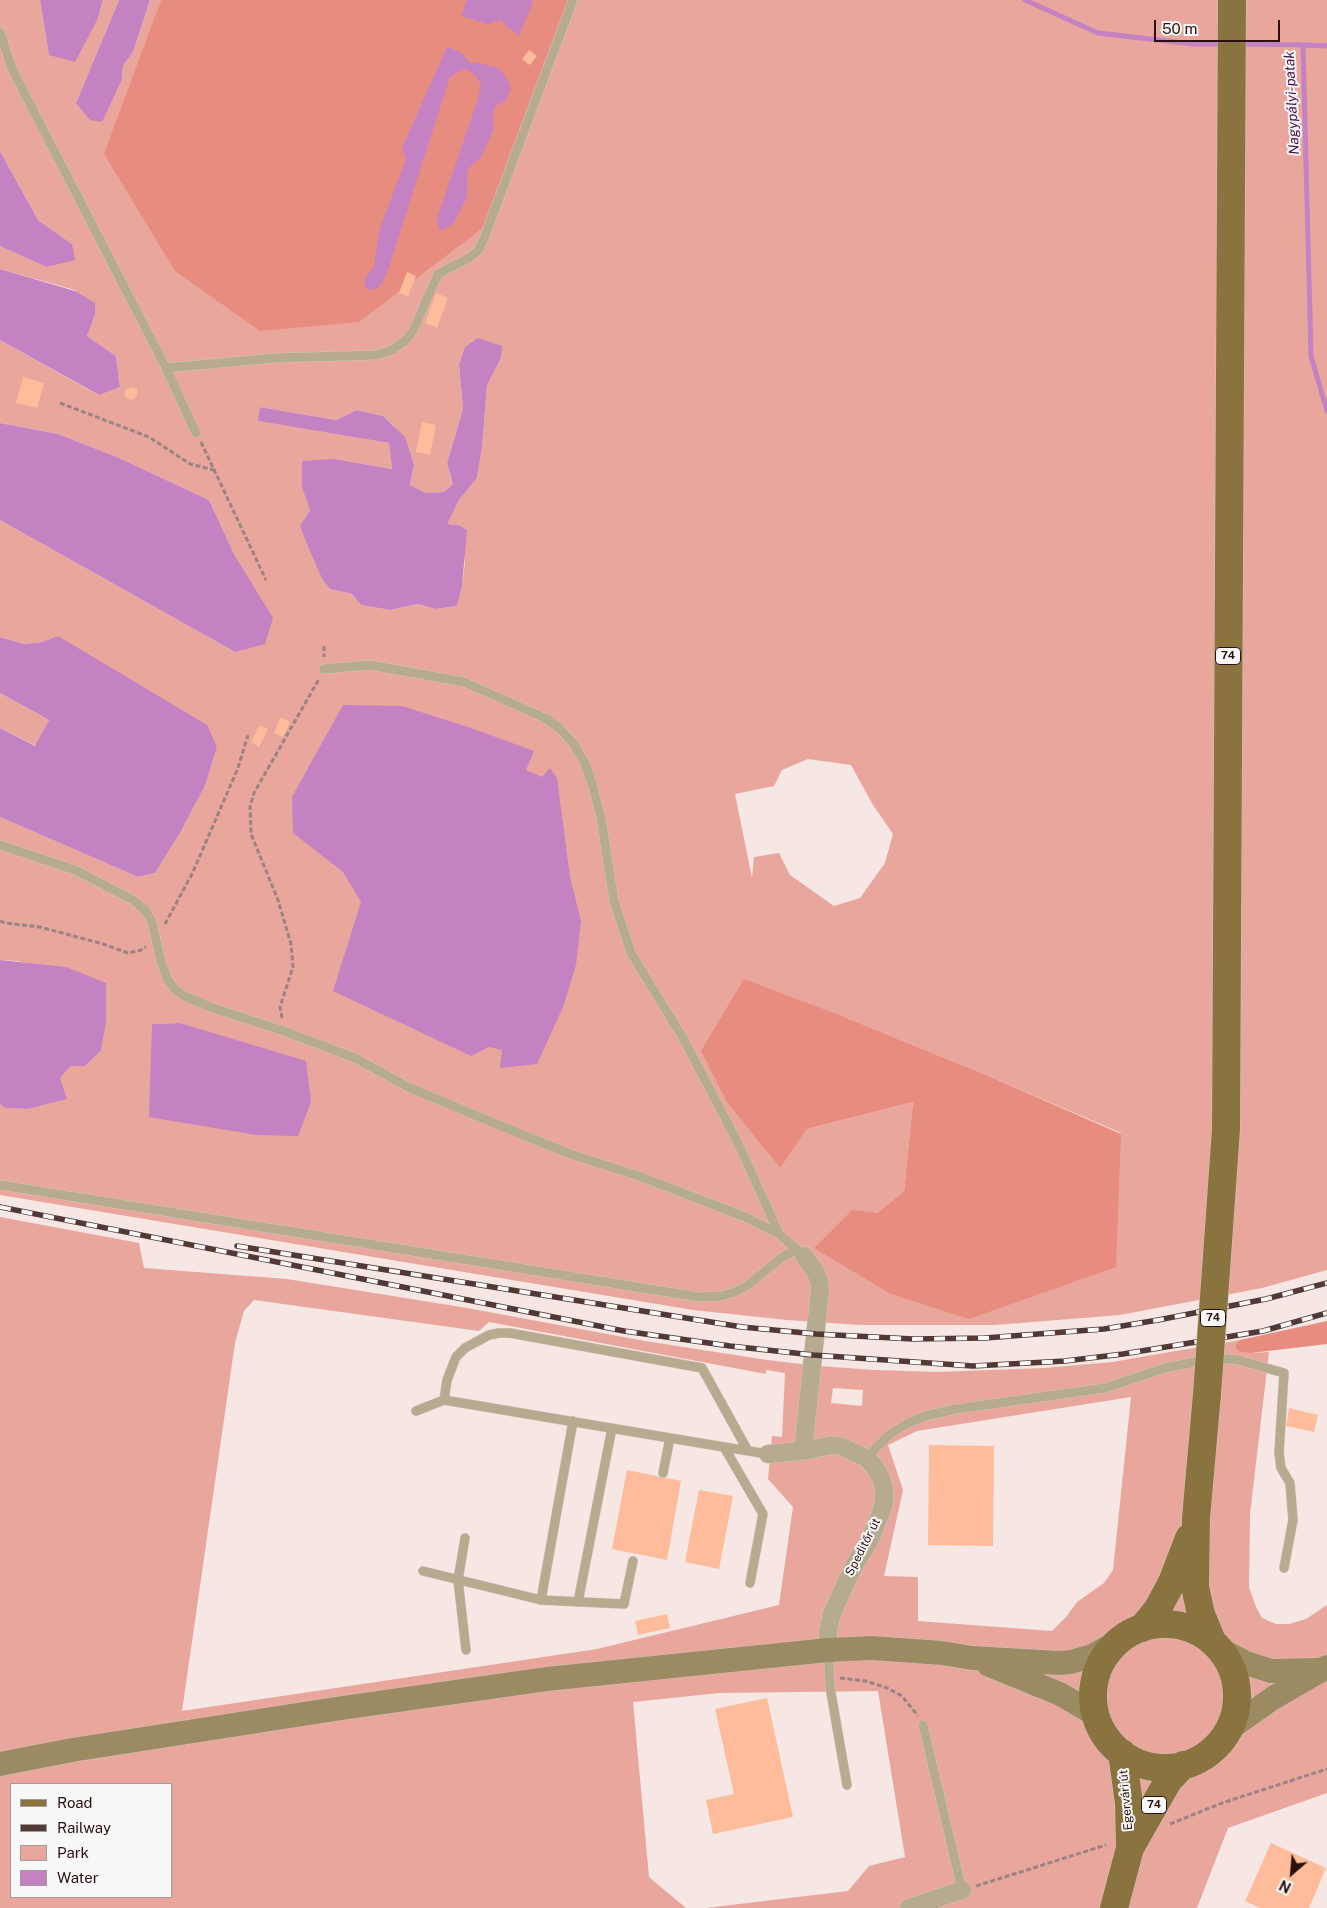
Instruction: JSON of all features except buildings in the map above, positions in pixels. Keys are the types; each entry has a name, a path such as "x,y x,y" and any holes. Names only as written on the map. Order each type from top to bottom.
{"main road":[{"name":"74","path":"1196,1518 1172,1582 1157,1610 1108,1652 1100,1665 1095,1680 1093,1695 1096,1715 1104,1734 1122,1753 1136,1761 1151,1766 1167,1768 1194,1762 1214,1748 1229,1729 1236,1708 1236,1683 1228,1660 1217,1645 1201,1614 1195,1593 1196,1518 1226,1129 1232,0"},
{"path":"0,1764 72,1750 342,1708 547,1679 828,1650 872,1648 908,1650 972,1658 1071,1662 1092,1656 1130,1634 1165,1624 1177,1625 1200,1632 1246,1664 1271,1671 1324,1669"},
{"path":"972,1658 1060,1694 1096,1715"},
{"path":"1229,1729 1272,1698 1324,1669"},
{"name":"Egervári út","path":"1114,1908 1118,1847 1129,1803 1122,1753"},
{"name":"Egervári út","path":"1118,1847 1168,1781 1182,1766"}],"street":[{"path":"800,1252 815,1270 820,1290 803,1451"},
{"name":"Speditőr út","path":"768,1454 803,1451 832,1445 843,1447 866,1458 874,1466 881,1478 884,1489 884,1502 870,1540 855,1564 832,1613 828,1632 828,1650"},
{"path":"909,1908 962,1890"}],"lane":[{"path":"166,368 275,358 377,355 392,350 406,340 413,331 438,274 469,258 478,251 483,241 573,0"},
{"path":"0,32 12,69 166,368 196,433"},
{"path":"324,669 370,665 464,682 545,718 559,728 573,743 585,763 593,787 601,818 614,901 631,953 691,1054 739,1145 779,1234"},
{"path":"0,845 75,870 133,900 146,911 152,922 161,962 168,980 184,996 210,1007 284,1031 356,1058 410,1088 572,1155 687,1194 745,1217 779,1234 800,1252"},
{"path":"0,1185 698,1297 721,1296 735,1292 748,1285 781,1258 800,1252"},
{"path":"444,1400 447,1380 456,1357 465,1348 489,1335 510,1333 702,1368 748,1451"},
{"path":"866,1458 890,1434 924,1416 956,1409 1105,1388 1166,1368 1190,1363 1219,1358 1238,1360 1284,1373 1279,1453 1281,1468 1290,1483 1292,1520 1284,1568"},
{"path":"416,1410 444,1400 768,1454"},
{"path":"541,1600 573,1422"},
{"path":"578,1602 612,1428"},
{"path":"663,1473 670,1438"},
{"path":"724,1447 762,1514 750,1583"},
{"path":"465,1538 458,1580 466,1650"},
{"path":"422,1571 541,1600 624,1604 633,1561"},
{"path":"828,1650 829,1678 847,1785"},
{"path":"923,1725 962,1890"}],"path":[{"path":"60,403 149,437 190,464 214,470"},
{"path":"196,433 266,580"},
{"path":"284,1031 280,1006 293,967 291,944 278,900 251,834 250,808 254,793 324,669"},
{"path":"0,921 40,927 103,944 128,953 141,950 156,940 192,874 238,768 248,734"},
{"path":"829,1678 866,1680 902,1696 912,1707 923,1725"},
{"path":"1163,1826 1222,1803 1327,1769"},
{"path":"962,1890 1118,1847"}],"green space":[{"path":"0,0 40,0 49,55 98,18 103,0 119,0 76,103 122,79 123,66 133,52 150,0 161,0 152,26 558,54 578,0 1327,0 1327,1270 1262,1288 1120,1315 995,1325 860,1325 787,1320 693,1310 0,1195 0,1104 5,1108 27,1109 66,1099 59,1079 71,1066 85,1066 101,1051 106,1024 105,983 17,961 0,960 0,817 138,877 155,873 180,833 205,786 217,747 58,636 42,642 24,644 0,637 0,520 235,652 235,556 209,500 117,457 58,434 0,423 0,340 98,395 120,387 116,356 87,336 95,315 75,290 0,269 0,246 46,267 72,244 38,220 0,151","holes":["501,358 487,384 482,448 477,478 459,500 446,524 458,525 465,562 462,587 457,606 435,609 418,604 390,610 361,605 352,594 330,589 322,579 301,526 335,459 392,469 389,443 259,421 260,407 336,420 357,410 383,416 394,426 414,465 410,485 426,493 444,492 453,484 447,463 463,409 459,365","808,759 851,765 873,805 893,834 885,863 860,898 834,906 790,875 779,853 754,857 752,878 735,794 774,786 782,770","847,1018 1121,1133 814,1248 877,1213 904,1191 913,1102 807,1129 779,1168","180,1023 230,1039 153,1024"]},
{"path":"0,693 49,720 36,746 0,728"},
{"path":"0,1217 139,1243 144,1268 287,1279 467,1308 645,1341 819,1366 937,1372 1044,1368 1112,1362 1240,1340 1235,1345 1251,1353 1269,1352 1250,1514 1249,1587 1262,1618 1276,1624 1289,1624 1306,1619 1327,1605 1327,1793 1228,1828 1197,1908 706,1908 848,1891 869,1866 905,1857 878,1691 719,1693 633,1702 649,1877 686,1908 0,1908","holes":["254,1300 479,1331 489,1322 766,1374 766,1370 785,1373 782,1437 772,1436 768,1479 793,1507 779,1605 597,1649 182,1711 235,1343 244,1311","833,1388 863,1390 862,1406 831,1403","1131,1397 1113,1570 1104,1583 1077,1602 1052,1631 918,1621 918,1577 884,1576 903,1490 888,1445 917,1431"]}],"shaded area":[{"path":"161,0 578,0 558,54 484,227 359,322 260,331 175,271 104,154"},
{"path":"744,979 847,1018 984,1074 1121,1134 1116,1267 969,1319 891,1294 814,1248 852,1210 877,1213 904,1191 913,1102 807,1129 780,1168 727,1102 701,1051"},
{"path":"1327,1321 1327,1344 1251,1353 1238,1351 1235,1345 1240,1340"}],"water":[{"path":"40,0 103,0 98,18 75,62 49,55"},
{"path":"119,0 150,0 133,52 123,66 122,79 102,122 90,120 76,103"},
{"path":"467,0 532,0 533,2 519,36 500,20 487,24 461,16"},
{"path":"447,47 460,52 471,63 480,63 499,68 511,89 506,100 494,107 493,131 481,157 469,168 467,198 453,224 443,230 439,229 437,218 477,102 481,84 472,72 464,69 450,77 389,267 382,284 376,289 368,290 364,286 365,279 374,266 380,228 406,159 402,148"},
{"path":"0,151 38,220 72,244 75,260 46,267 0,246"},
{"path":"0,269 75,291 95,303 95,315 87,336 116,356 120,387 99,395 0,340"},
{"path":"478,338 502,346 501,358 487,385 482,448 477,478 459,500 447,524 458,525 467,530 462,587 457,606 435,609 418,604 390,610 361,605 352,594 330,589 322,579 307,544 300,526 310,510 302,487 302,461 335,459 392,469 389,443 258,421 260,407 336,420 357,410 383,416 405,437 414,465 410,485 426,493 444,492 453,484 447,463 463,409 459,365 465,347"},
{"path":"0,423 58,434 117,457 209,500 235,556 273,618 265,644 235,652 0,520"},
{"path":"58,636 207,725 217,747 205,786 180,833 155,873 138,877 0,817 0,728 35,746 49,720 0,693 0,637 24,644 42,642"},
{"path":"343,705 402,706 471,728 534,751 526,770 542,777 550,768 557,778 570,877 581,921 576,965 563,1007 537,1064 500,1068 502,1050 489,1047 471,1056 333,991 361,902 343,872 293,833 292,797"},
{"path":"0,960 66,967 106,983 106,1024 101,1051 85,1066 71,1066 60,1078 67,1099 28,1109 5,1108 0,1104"},
{"path":"180,1023 306,1061 311,1102 298,1136 256,1135 149,1117 152,1024"}],"waterway":[{"name":"Nagypályi-patak","path":"1025,0 1098,33 1193,44 1223,44"},
{"name":"Nagypályi-patak","path":"1239,44 1303,45 1311,356 1327,411"},
{"path":"1303,45 1327,46"}],"railway":[{"path":"0,1207 624,1331 730,1346 813,1355 973,1366 1065,1361 1123,1354 1263,1331 1327,1313"},
{"path":"237,1246 742,1327 816,1334 913,1339 985,1338 1104,1329 1266,1299 1327,1283"}]}
